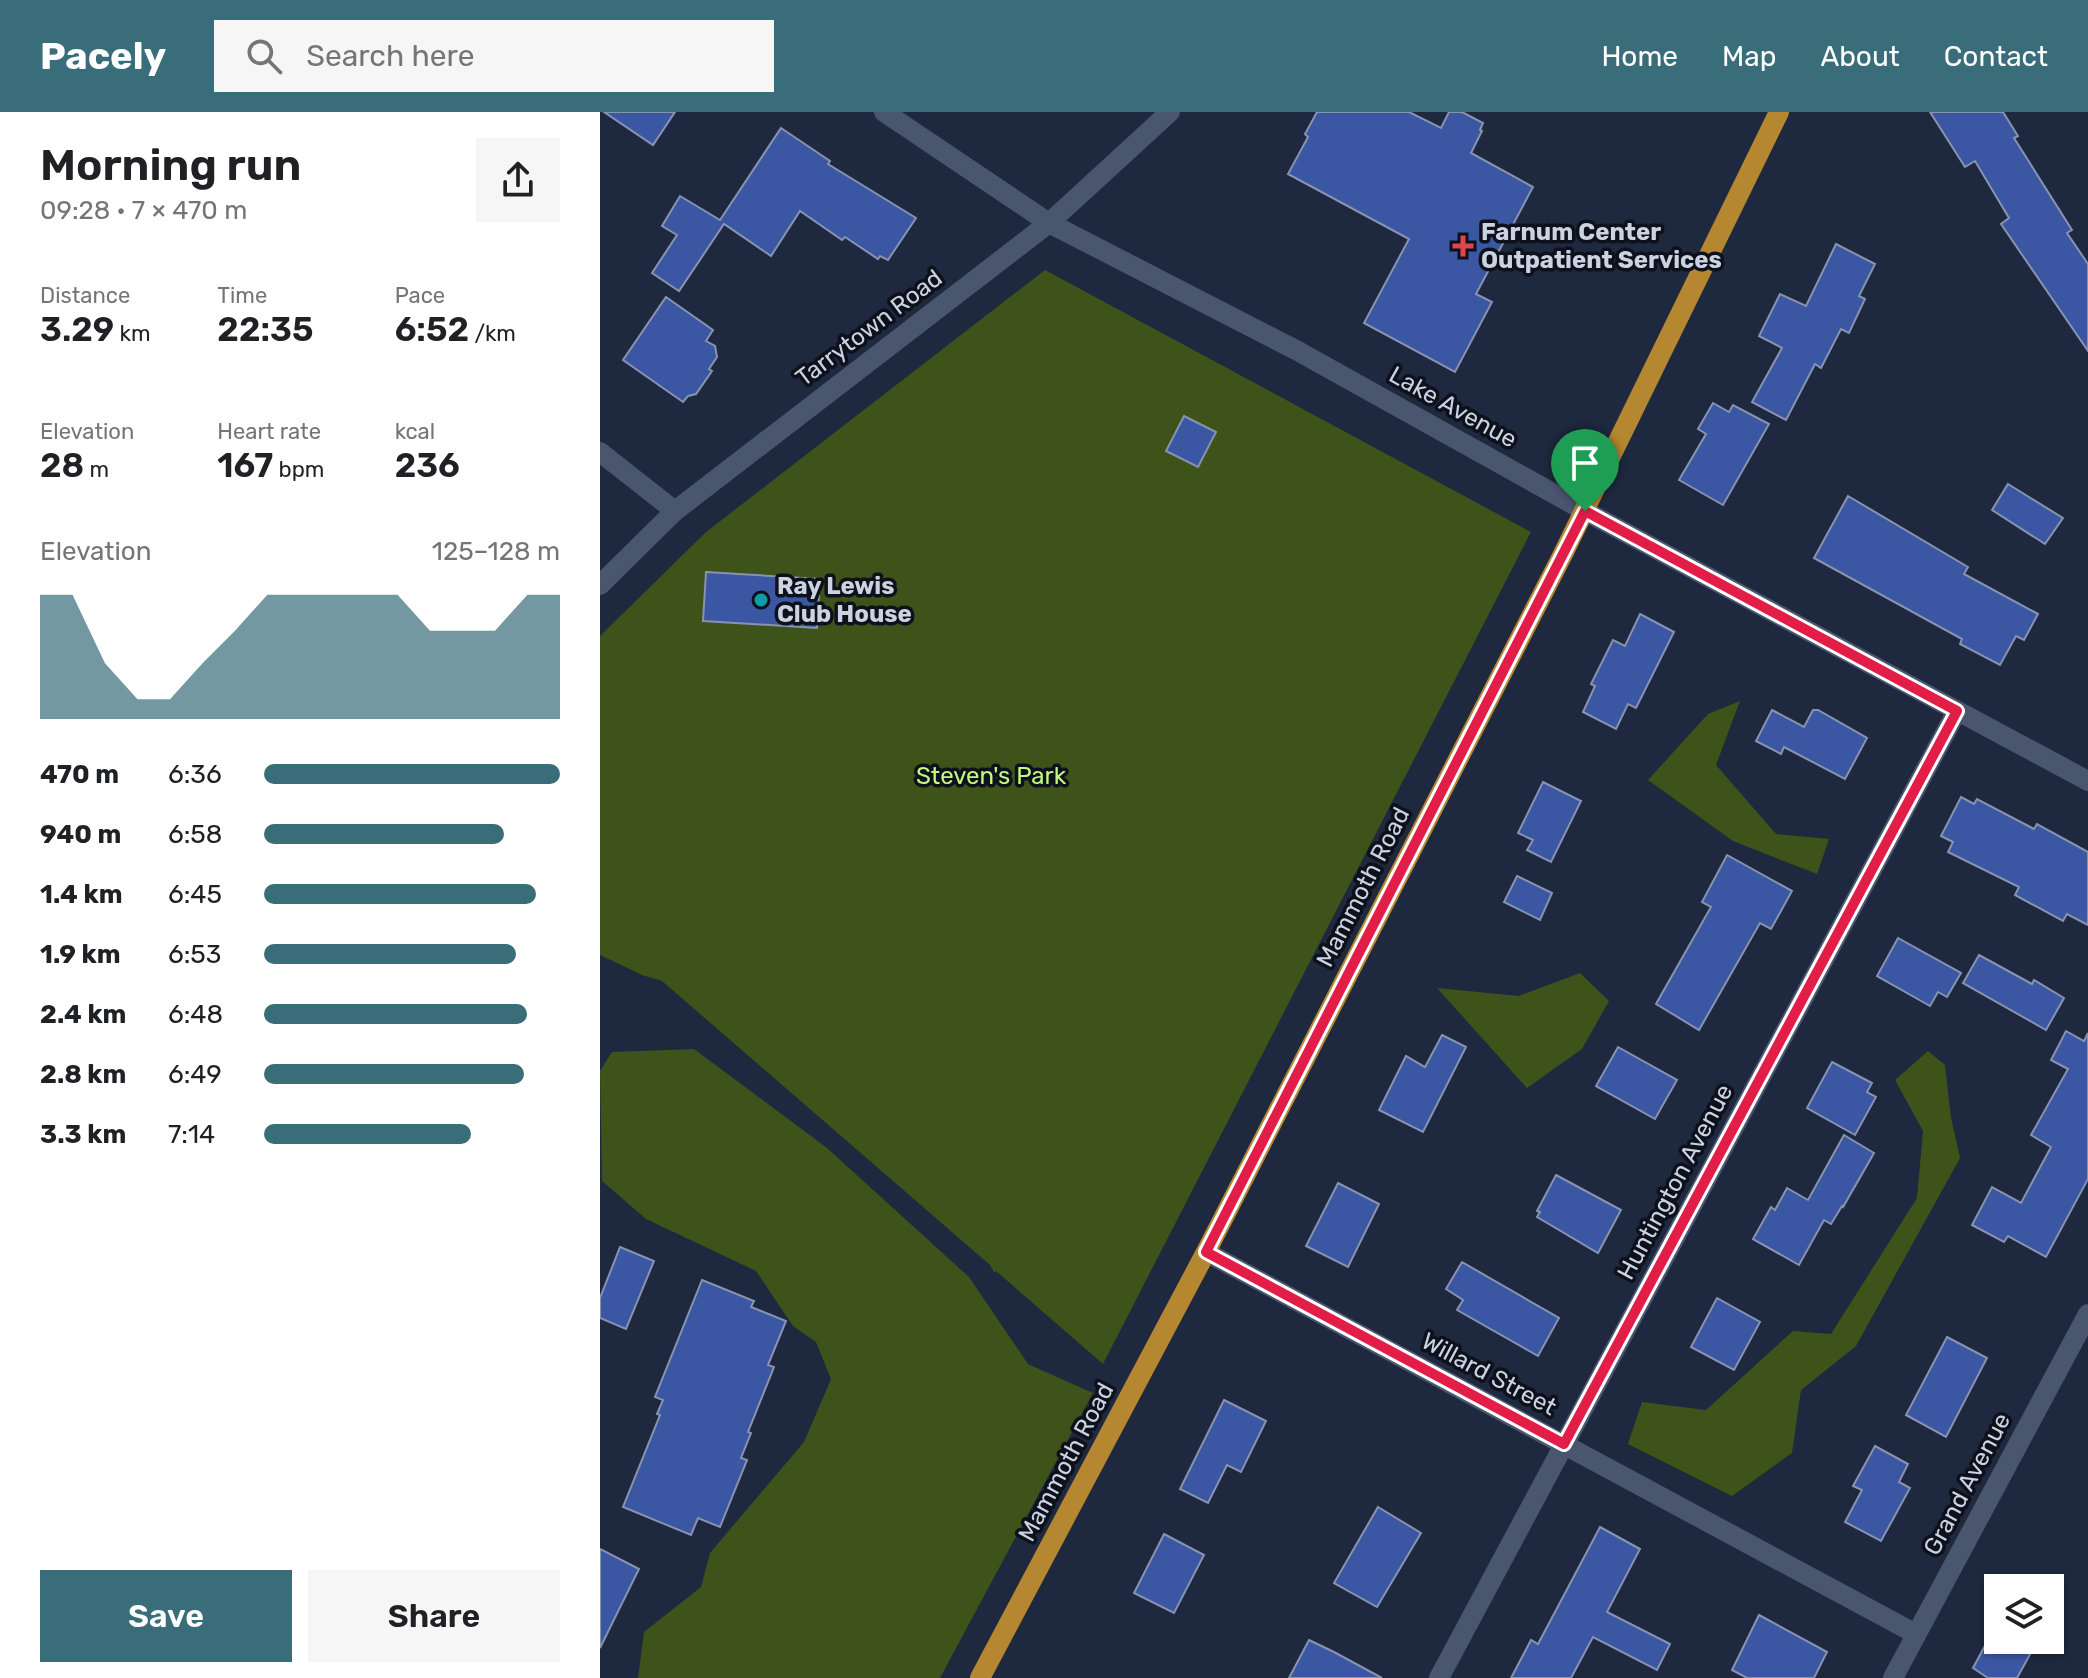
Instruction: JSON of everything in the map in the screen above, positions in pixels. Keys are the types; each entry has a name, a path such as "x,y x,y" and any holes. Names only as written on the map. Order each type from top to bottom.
{"main road":[{"name":"Mammoth Road","path":"980,1678 1206,1252 1585,511 1779,112"}],"street":[{"name":"Lake Avenue","path":"884,112 1049,223 1296,350 1585,511 2088,781"},
{"name":"Tarrytown Road","path":"600,585 675,511 1049,223 1170,112"},
{"path":"600,452 675,511"},
{"name":"Huntington Avenue","path":"1439,1678 1957,711"},
{"name":"Willard Street","path":"1206,1252 1916,1634"},
{"name":"Grand Avenue","path":"1893,1678 2088,1314"}],"green space":[{"name":"Steven's Park","path":"1045,270 1531,532 1103,1364 662,981 600,955 600,636 706,532"},
{"path":"1740,701 1716,765 1776,834 1829,839 1817,874 1733,841 1648,780 1708,714"},
{"path":"1580,973 1609,1001 1582,1049 1527,1088 1437,988 1519,996"},
{"path":"694,1049 827,1148 969,1277 1028,1364 1093,1393 940,1678 638,1678 644,1632 701,1587 710,1553 804,1442 831,1379 816,1342 793,1326 756,1271 646,1219 602,1181 600,1071 612,1052"},
{"path":"1928,1051 1945,1065 1951,1118 1960,1158 1856,1346 1801,1390 1792,1453 1732,1496 1628,1444 1642,1402 1706,1410 1793,1331 1831,1334 1917,1198 1923,1131 1895,1080"}],"building":[{"path":"604,112 675,112 653,145"},
{"name":"Farnum Center Outpatient Services","path":"1317,112 1409,112 1441,128 1449,112 1462,112 1483,123 1471,153 1533,187 1476,294 1492,302 1455,372 1364,323 1409,239 1288,174 1308,137 1305,134"},
{"path":"1930,112 2003,112 2018,136 2014,138 2072,230 2067,233 2088,264 2088,351 2001,224 2009,218 1975,161 1965,167"},
{"path":"781,128 830,161 828,164 916,218 888,260 880,256 878,259 845,237 842,240 800,211 771,256 724,224 679,291 652,273 677,235 662,226 680,196 720,220"},
{"path":"1836,244 1875,264 1859,296 1865,299 1849,333 1841,329 1821,368 1815,364 1786,420 1752,402 1782,348 1759,336 1780,294 1806,306"},
{"path":"666,297 713,330 706,341 715,346 717,357 709,369 712,371 696,394 688,396 683,402 623,360"},
{"path":"1713,403 1729,412 1733,405 1769,424 1723,505 1679,480 1706,434 1698,429"},
{"path":"1184,416 1216,432 1198,467 1166,451"},
{"path":"2008,484 2063,518 2045,544 1992,510"},
{"path":"1848,496 1968,567 1964,574 2038,614 2024,640 2016,636 2000,665 1960,644 1962,639 1814,558"},
{"name":"Ray Lewis Club House","path":"706,572 820,579 817,628 703,621"},
{"path":"1640,614 1674,632 1636,708 1628,704 1616,729 1583,712 1595,686 1591,684 1613,640 1625,646"},
{"path":"1772,710 1804,727 1813,710 1818,710 1867,738 1845,779 1784,747 1781,754 1756,741"},
{"path":"1543,782 1581,801 1551,862 1527,850 1533,840 1518,833"},
{"path":"1961,797 1974,804 1977,799 2034,829 2037,824 2088,852 2088,925 2067,914 2063,921 2015,895 2019,887 1948,852 1953,842 1941,836"},
{"path":"1727,855 1792,891 1771,929 1760,923 1699,1030 1656,1004 1711,907 1702,902"},
{"path":"1517,876 1552,893 1540,920 1504,902"},
{"path":"1898,938 1961,973 1947,997 1938,992 1930,1006 1877,976"},
{"path":"1979,955 2032,984 2034,980 2064,998 2046,1030 1963,983"},
{"path":"2066,1031 2084,1041 2088,1033 2088,1179 2046,1257 2008,1236 2004,1242 1972,1225 1992,1187 2021,1203 2051,1147 2031,1135 2068,1069 2051,1060"},
{"path":"1442,1035 1466,1047 1423,1132 1379,1110 1406,1056 1425,1067"},
{"path":"1618,1047 1677,1080 1655,1119 1596,1086"},
{"path":"1832,1062 1872,1083 1867,1092 1876,1097 1855,1135 1807,1108"},
{"path":"1844,1135 1874,1153 1843,1207 1831,1224 1824,1220 1799,1265 1753,1239 1771,1207 1775,1210 1787,1188 1808,1200"},
{"path":"1556,1175 1621,1210 1598,1253 1537,1217 1540,1212 1537,1211"},
{"path":"1338,1183 1379,1204 1348,1267 1306,1246"},
{"path":"620,1247 654,1261 626,1329 600,1318 600,1298"},
{"path":"1462,1262 1559,1318 1538,1356 1457,1310 1463,1300 1446,1289"},
{"path":"702,1280 754,1301 751,1307 786,1321 768,1365 774,1367 748,1432 751,1433 741,1458 747,1460 720,1527 698,1518 691,1535 623,1507 660,1415 657,1414 663,1400 655,1397"},
{"path":"1717,1298 1760,1322 1734,1370 1691,1347"},
{"path":"1947,1337 1987,1358 1946,1437 1906,1415"},
{"path":"1224,1400 1266,1421 1241,1472 1227,1465 1208,1503 1180,1489"},
{"path":"1875,1446 1908,1464 1899,1482 1910,1488 1881,1541 1845,1522 1862,1490 1853,1486"},
{"path":"1378,1507 1421,1533 1377,1607 1334,1583"},
{"path":"1600,1527 1640,1549 1607,1612 1670,1644 1657,1670 1593,1637 1571,1678 1511,1678 1531,1640 1538,1644"},
{"path":"1164,1534 1204,1555 1174,1613 1134,1593"},
{"path":"600,1549 639,1569 600,1648"},
{"path":"1759,1615 1827,1652 1814,1678 1747,1678 1732,1670"},
{"path":"1309,1640 1334,1652 1382,1678 1289,1678"},
{"path":"1984,1647 1984,1654 2030,1654 2017,1678 1988,1678 1973,1668"}],"place":[{"name":"Farnum Center Outpatient Services","path":"1463,246"},
{"name":"Ray Lewis Club House","path":"761,600"}],"route":[{"path":"1585,511 1957,711 1564,1444 1206,1252 1585,511"}]}
